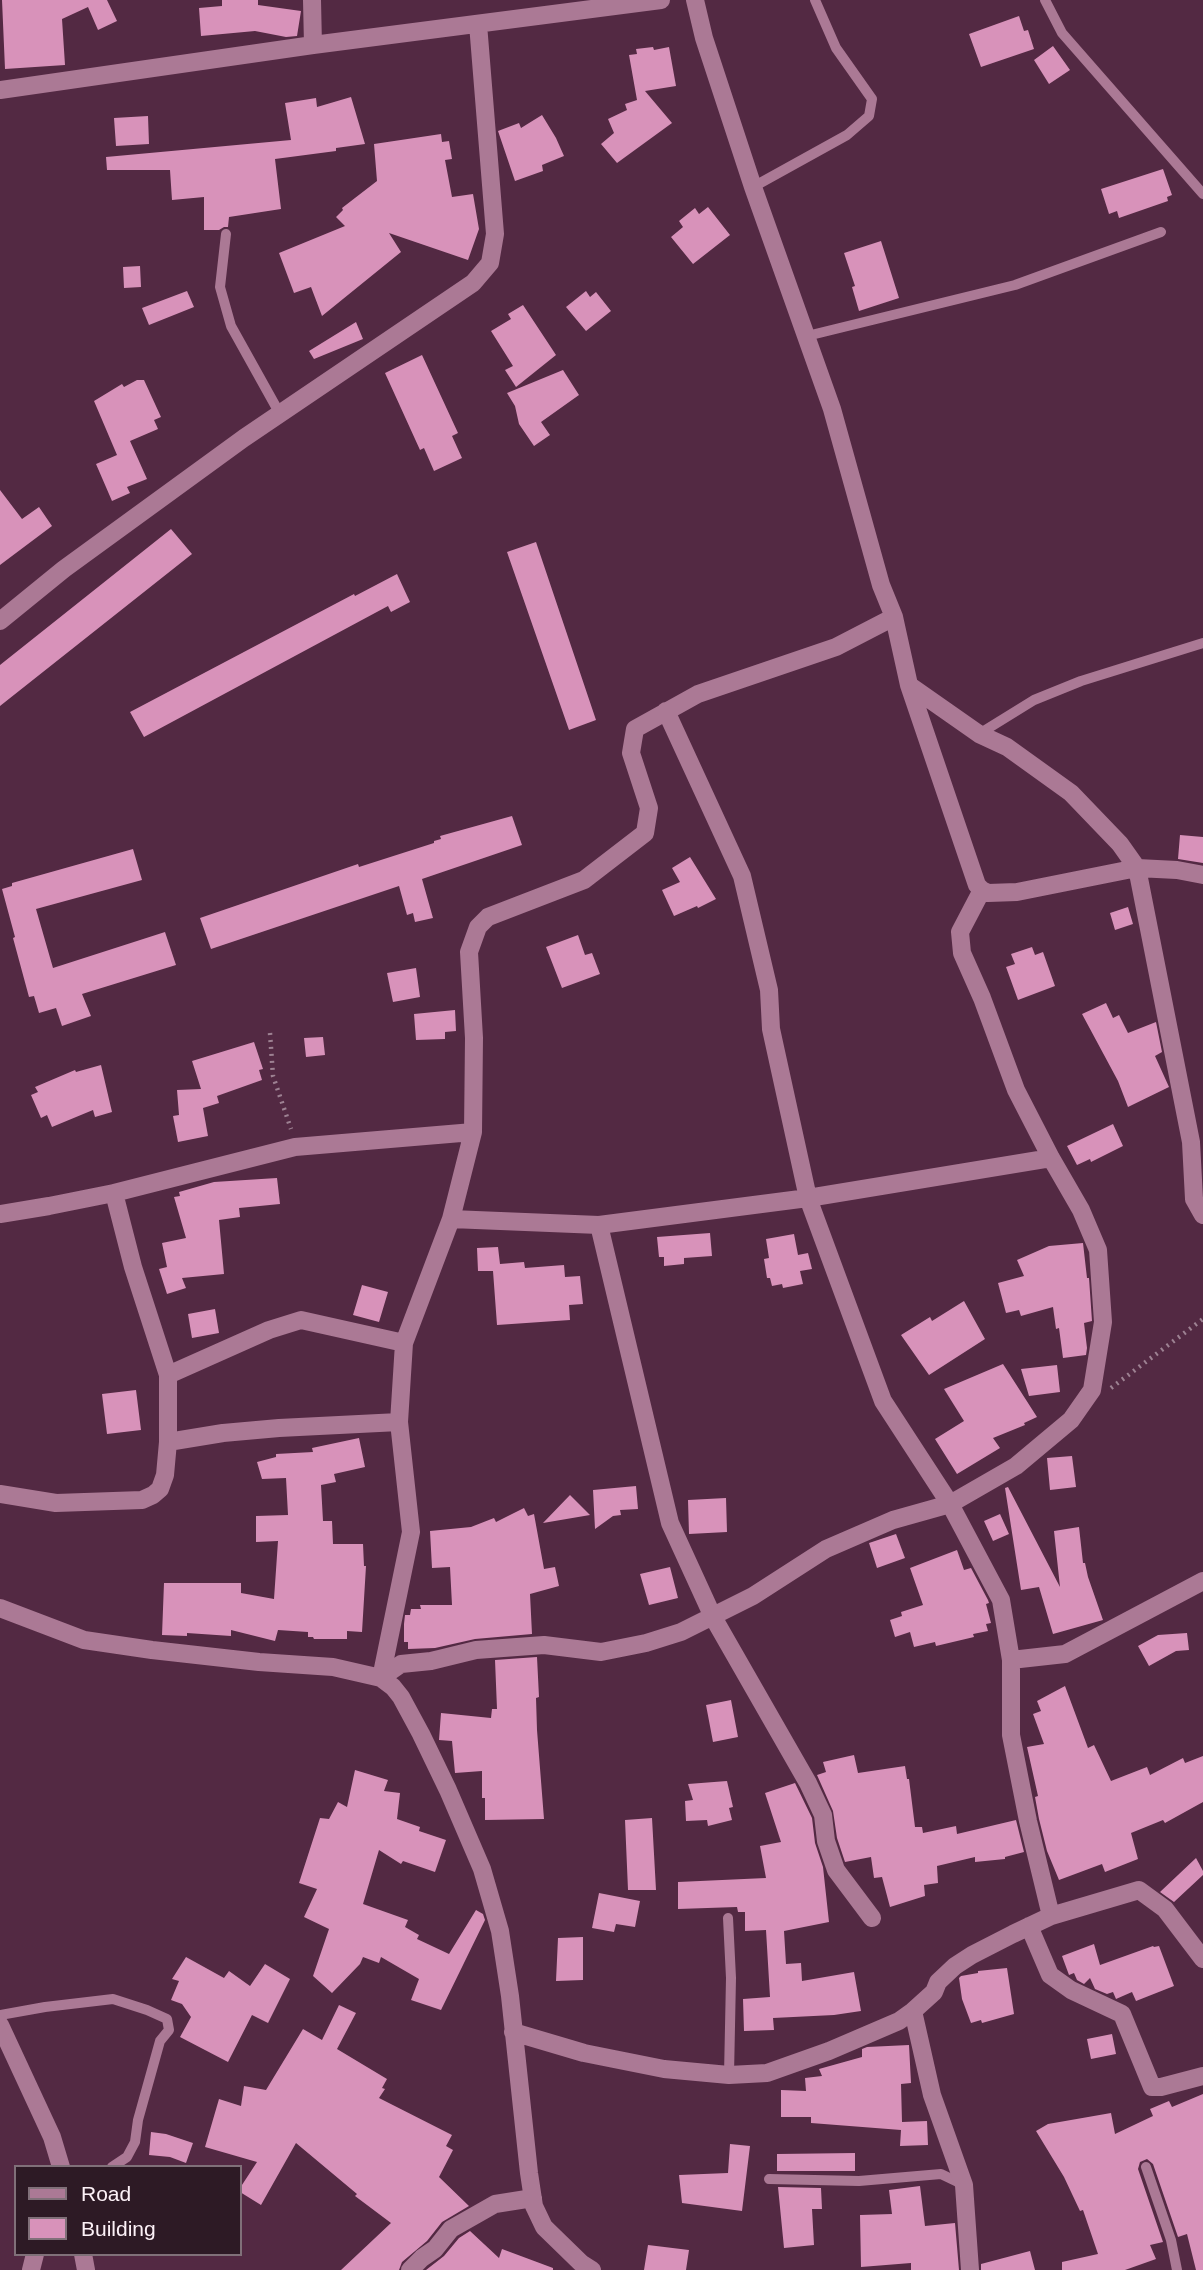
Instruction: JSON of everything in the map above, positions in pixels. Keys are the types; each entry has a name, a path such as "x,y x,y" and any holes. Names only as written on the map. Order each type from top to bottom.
{"street":[{"path":"312,0 313,45"},
{"path":"0,90 313,45 660,0"},
{"path":"695,0 704,38 753,187 832,409 881,585 894,617 909,685 974,878 982,890 996,894 1138,868 1177,870 1203,876"},
{"path":"0,621 114,532 280,414 473,283 490,263 495,234 478,24"},
{"path":"381,1678 411,1532 399,1422 404,1343 451,1219 472,1132 474,1038 469,952 478,927 488,917 584,880 645,833 649,808 631,753 635,729 698,694 836,647 894,617"},
{"path":"909,685 979,734 1007,747 1071,793 1120,844 1138,868 1191,1142 1194,1199 1203,1215"},
{"path":"666,711 742,876 769,990 771,1029 808,1198 883,1401 950,1504 1001,1600 1011,1660 1011,1734 1051,1916"},
{"path":"381,1678 401,1664 431,1661 476,1650 544,1646 601,1652 646,1643 681,1632 753,1596 826,1549 893,1520 950,1504 1016,1466 1070,1420 1092,1390 1103,1322 1098,1250 1081,1210 1016,1090 982,998 962,953 960,932 982,890"},
{"path":"0,1214 114,1193 295,1147 472,1132"},
{"path":"451,1219 599,1224 808,1198 1051,1158"},
{"path":"0,1494 56,1503 142,1500 160,1489 165,1475 168,1441 168,1375 133,1267 114,1193"},
{"path":"599,1224 670,1523 713,1617 808,1783 823,1815 826,1841 836,1870 872,1918"},
{"path":"168,1375 269,1330 301,1320 404,1343"},
{"path":"168,1441 279,1427 399,1422"},
{"path":"1011,1660 1065,1654 1203,1581"},
{"path":"0,1608 84,1640 192,1654 333,1667 381,1678 401,1697 448,1790 482,1869 500,1931 533,2198 544,2227 584,2268"},
{"path":"513,2032 584,2053 664,2070 729,2075 767,2073 829,2051 899,2021 934,1992 938,1982 955,1966 1029,1926 1051,1916 1139,1890 1165,1909 1203,1959"},
{"path":"1029,1926 1050,1975 1071,1990 1122,2014 1153,2087 1203,2076"},
{"path":"914,2011 932,2095 964,2185 970,2270"},
{"path":"0,2025 52,2137 60,2165"},
{"path":"410,2270 435,2249 451,2229 495,2204 533,2198"}],"lane":[{"path":"753,187 847,135 869,116 872,99 836,48 815,0"},
{"path":"1045,0 1062,33 1203,194"},
{"path":"807,336 1015,285 1161,232"},
{"path":"226,234 220,287 231,326 280,414"},
{"path":"979,734 1034,700 1081,681 1203,643"},
{"path":"728,1918 731,1978 729,2075"},
{"path":"0,2015 113,1999 167,2020 169,2030 160,2041 138,2120 135,2142 127,2157 115,2165"},
{"path":"1146,2167 1171,2240 1177,2270"},
{"path":"769,2179 859,2180 941,2174 964,2185"}],"path":[{"path":"270,1033 273,1076 295,1147"},
{"path":"1102,1395 1203,1319"}],"building":[{"path":"2,0 107,0 117,21 98,30 88,7 62,19 65,65 5,69"},
{"path":"222,0 258,0 258,5 301,11 297,36 286,37 255,31 201,36 199,8 222,6"},
{"path":"1019,16 1024,31 1028,30 1034,49 981,67 969,34"},
{"path":"1053,46 1070,70 1049,84 1034,60"},
{"path":"653,47 654,50 669,47 676,86 645,91 672,123 617,163 601,144 614,133 608,119 627,110 625,104 637,100 629,55 637,54 636,49"},
{"path":"351,97 365,144 336,148 336,151 275,159 281,209 229,217 228,227 219,230 204,230 204,197 172,200 170,170 107,170 106,157 291,140 285,103 316,98 317,107"},
{"path":"542,115 564,156 542,165 543,171 515,181 498,131 519,123 521,128"},
{"path":"148,116 149,144 116,146 114,118"},
{"path":"441,134 442,142 449,141 452,159 445,160 452,197 473,194 479,229 468,260 389,233 401,252 322,316 311,287 294,293 279,253 345,226 336,217 342,208 377,181 374,144"},
{"path":"1163,169 1172,195 1167,197 1168,201 1119,218 1117,211 1109,214 1101,189"},
{"path":"708,207 730,235 693,264 671,237 683,227 679,221 695,208 699,214"},
{"path":"881,241 899,298 859,311 852,287 855,286 844,253"},
{"path":"140,266 141,287 124,288 123,267"},
{"path":"187,291 194,307 149,325 142,308"},
{"path":"586,291 590,297 596,292 611,311 586,331 566,307"},
{"path":"523,305 556,355 516,387 505,370 513,366 491,331 511,319 508,314"},
{"path":"356,322 363,339 314,359 309,351"},
{"path":"422,355 458,433 452,436 462,458 434,471 424,448 420,450 385,373"},
{"path":"563,370 579,395 541,422 550,435 534,446 519,424 515,406 507,393"},
{"path":"137,380 144,380 161,417 154,420 158,429 130,441 147,479 127,487 130,493 112,501 96,464 117,455 94,401 122,384 124,387"},
{"path":"0,490 22,519 39,507 52,526 0,565"},
{"path":"171,529 192,554 0,706 0,665"},
{"path":"536,542 596,720 569,730 507,552"},
{"path":"397,574 410,602 391,612 388,606 144,737 130,712"},
{"path":"512,816 522,845 422,879 433,918 415,922 413,913 407,915 399,886 211,949 200,918 358,864 359,867 434,843 441,839 440,836"},
{"path":"1180,835 1203,837 1203,863 1178,859"},
{"path":"133,849 142,880 36,909 53,968 165,932 176,965 82,994 91,1016 62,1026 56,1008 39,1013 34,996 29,997 2,889 12,886 12,883"},
{"path":"690,857 716,899 674,916 662,890 680,882 672,868"},
{"path":"1128,907 1133,924 1115,930 1110,913"},
{"path":"578,935 585,955 592,953 600,974 562,988 546,947"},
{"path":"1032,947 1035,955 1043,952 1055,986 1018,1000 1006,967 1015,964 1011,954"},
{"path":"416,968 420,997 393,1002 387,973"},
{"path":"1106,1003 1113,1018 1119,1015 1128,1033 1156,1022 1162,1052 1155,1056 1169,1087 1128,1107 1118,1081 1082,1014"},
{"path":"455,1010 456,1031 445,1032 445,1039 416,1040 414,1014"},
{"path":"323,1037 325,1055 306,1057 304,1038"},
{"path":"254,1042 263,1069 259,1070 262,1080 217,1096 219,1103 203,1108 208,1136 178,1142 173,1116 179,1115 177,1090 201,1089 192,1061"},
{"path":"101,1065 112,1112 95,1117 93,1110 52,1127 47,1115 41,1118 31,1095 38,1092 35,1087 75,1070 76,1072"},
{"path":"1113,1124 1123,1146 1091,1162 1090,1159 1077,1165 1067,1146"},
{"path":"277,1178 280,1204 239,1208 240,1217 219,1220 224,1274 182,1278 186,1288 167,1294 159,1269 167,1267 162,1243 186,1238 174,1197 180,1196 179,1192 214,1182"},
{"path":"710,1233 712,1256 684,1258 684,1264 664,1266 664,1257 659,1257 657,1237"},
{"path":"794,1234 798,1255 808,1253 812,1269 800,1271 803,1284 783,1288 782,1284 772,1286 770,1278 767,1278 764,1259 769,1258 766,1239"},
{"path":"1083,1243 1092,1321 1084,1323 1086,1355 1063,1358 1053,1307 1021,1316 1019,1310 1006,1313 998,1283 1024,1276 1017,1260 1049,1246"},
{"path":"498,1247 500,1264 524,1262 525,1268 564,1265 565,1277 580,1276 583,1304 569,1305 570,1320 497,1325 493,1271 478,1271 477,1248"},
{"path":"362,1285 388,1292 379,1322 353,1315"},
{"path":"964,1301 985,1339 929,1375 901,1335 930,1317 932,1321"},
{"path":"215,1309 219,1333 192,1338 188,1314"},
{"path":"1003,1364 1037,1417 993,1438 1000,1448 957,1474 935,1439 964,1421 944,1389"},
{"path":"1057,1365 1060,1392 1029,1396 1021,1369"},
{"path":"136,1390 141,1430 107,1434 102,1394"},
{"path":"359,1438 365,1467 334,1474 336,1482 321,1485 323,1521 332,1521 333,1544 363,1544 366,1566 362,1632 347,1631 347,1639 314,1639 308,1637 308,1632 278,1630 275,1641 231,1630 231,1636 187,1633 187,1636 162,1635 164,1583 241,1583 241,1593 274,1599 278,1541 256,1542 256,1516 288,1515 286,1478 262,1479 257,1462 276,1457 276,1454 313,1452 312,1448"},
{"path":"1072,1456 1076,1487 1050,1490 1047,1458"},
{"path":"636,1486 638,1509 620,1510 621,1515 613,1516 595,1529 593,1490"},
{"path":"1008,1487 1060,1587 1054,1531 1079,1527 1083,1563 1103,1620 1053,1634 1039,1587 1021,1590 1005,1488"},
{"path":"570,1495 590,1515 543,1523"},
{"path":"726,1498 727,1532 689,1534 688,1500"},
{"path":"524,1508 528,1516 534,1514 544,1569 555,1567 559,1586 530,1594 532,1634 475,1639 435,1648 408,1649 408,1642 404,1642 404,1624 405,1615 410,1615 411,1609 421,1609 420,1605 452,1605 450,1567 432,1568 430,1531 471,1527 494,1518 496,1522"},
{"path":"1000,1514 1009,1534 993,1541 984,1521"},
{"path":"896,1534 905,1558 877,1568 869,1543"},
{"path":"957,1550 964,1570 971,1568 988,1600 989,1603 986,1604 991,1623 986,1624 988,1631 936,1646 935,1642 914,1647 910,1632 895,1637 890,1620 902,1616 901,1612 923,1605 910,1568"},
{"path":"670,1567 678,1598 649,1605 640,1574"},
{"path":"1187,1633 1189,1650 1176,1651 1149,1666 1138,1646 1158,1635"},
{"path":"537,1657 537,1730 544,1819 485,1820 482,1771 455,1773 452,1741 439,1740 441,1713 491,1718 492,1709 497,1709 495,1660"},
{"path":"1065,1686 1088,1748 1094,1745 1111,1781 1147,1767 1150,1775 1183,1758 1185,1763 1203,1756 1203,1802 1165,1823 1163,1820 1131,1833 1138,1859 1105,1872 1102,1864 1059,1880 1047,1851 1039,1819 1035,1797 1038,1796 1027,1747 1044,1744 1033,1714 1041,1711 1037,1701"},
{"path":"731,1700 738,1737 713,1742 706,1705"},
{"path":"854,1755 858,1773 905,1766 915,1827 922,1827 923,1833 956,1826 957,1834 1016,1820 1024,1852 1005,1859 975,1862 975,1857 937,1866 938,1883 924,1885 925,1896 890,1907 882,1877 874,1878 871,1857 845,1862 837,1838 833,1811 817,1775 826,1772 823,1762"},
{"path":"355,1770 388,1780 384,1791 400,1793 397,1819 420,1827 419,1831 446,1840 435,1872 403,1861 401,1864 379,1850 363,1904 408,1920 405,1927 419,1935 417,1939 449,1954 476,1910 483,1914 485,1920 441,2010 411,2000 419,1979 381,1957 379,1963 363,1957 360,1964 332,1993 313,1976 329,1929 304,1917 317,1889 299,1883 320,1818 329,1819 338,1802 347,1807"},
{"path":"727,1781 733,1807 729,1808 732,1820 708,1826 707,1820 686,1821 685,1801 693,1800 688,1784"},
{"path":"795,1783 812,1818 815,1843 823,1867 829,1922 784,1931 786,1964 801,1963 802,1981 854,1972 861,2011 773,2018 774,2030 744,2031 743,1999 770,1997 766,1930 745,1931 745,1912 738,1912 737,1907 678,1909 678,1882 766,1878 760,1846 781,1842 765,1793"},
{"path":"652,1818 656,1890 628,1890 625,1820"},
{"path":"1196,1858 1203,1875 1174,1902 1160,1892"},
{"path":"599,1893 640,1901 635,1927 616,1924 614,1932 592,1928"},
{"path":"583,1937 583,1980 556,1981 558,1938"},
{"path":"1094,1944 1100,1965 1159,1946 1174,1986 1136,2001 1132,1992 1116,1999 1113,1992 1107,1994 1095,1989 1090,1978 1084,1984 1077,1980 1074,1973 1069,1975 1062,1956"},
{"path":"186,1957 224,1978 229,1971 250,1986 265,1964 290,1979 268,2023 252,2015 228,2062 180,2037 191,2017 182,2004 171,2000 179,1981 172,1979"},
{"path":"1007,1968 1014,2014 982,2023 981,2020 971,2023 962,1999 959,1978 978,1971"},
{"path":"339,2005 356,2013 337,2049 387,2079 379,2098 452,2135 446,2146 453,2150 439,2177 469,2206 442,2222 427,2241 402,2262 399,2270 341,2270 391,2223 355,2196 357,2194 296,2143 261,2205 242,2193 242,2185 257,2162 205,2147 219,2099 241,2106 244,2086 266,2090 303,2029 322,2040"},
{"path":"1112,2034 1116,2054 1091,2059 1087,2039"},
{"path":"909,2045 911,2083 901,2084 902,2122 927,2121 928,2145 900,2146 901,2130 811,2123 811,2117 781,2117 781,2090 806,2091 805,2078 822,2076 819,2069 862,2057 862,2049 867,2047"},
{"path":"1203,2094 1203,2270 1196,2270 1187,2234 1178,2237 1153,2164 1147,2159 1140,2162 1138,2169 1163,2242 1150,2245 1156,2259 1125,2270 1062,2270 1062,2262 1098,2254 1083,2210 1080,2211 1064,2177 1036,2131 1048,2124 1111,2113 1115,2134 1153,2116 1150,2109 1169,2101 1172,2107"},
{"path":"151,2132 193,2143 186,2163 170,2157 149,2155"},
{"path":"730,2144 750,2146 742,2211 682,2203 679,2175 728,2173"},
{"path":"855,2153 855,2171 777,2171 777,2154"},
{"path":"920,2186 925,2226 955,2223 959,2270 911,2270 911,2263 861,2267 860,2215 892,2214 889,2190"},
{"path":"778,2187 821,2188 822,2209 812,2209 814,2245 784,2248"},
{"path":"470,2231 499,2258 502,2249 553,2270 426,2270"},
{"path":"648,2245 689,2250 686,2270 644,2270"},
{"path":"1030,2251 1035,2270 981,2270 981,2264"}]}
